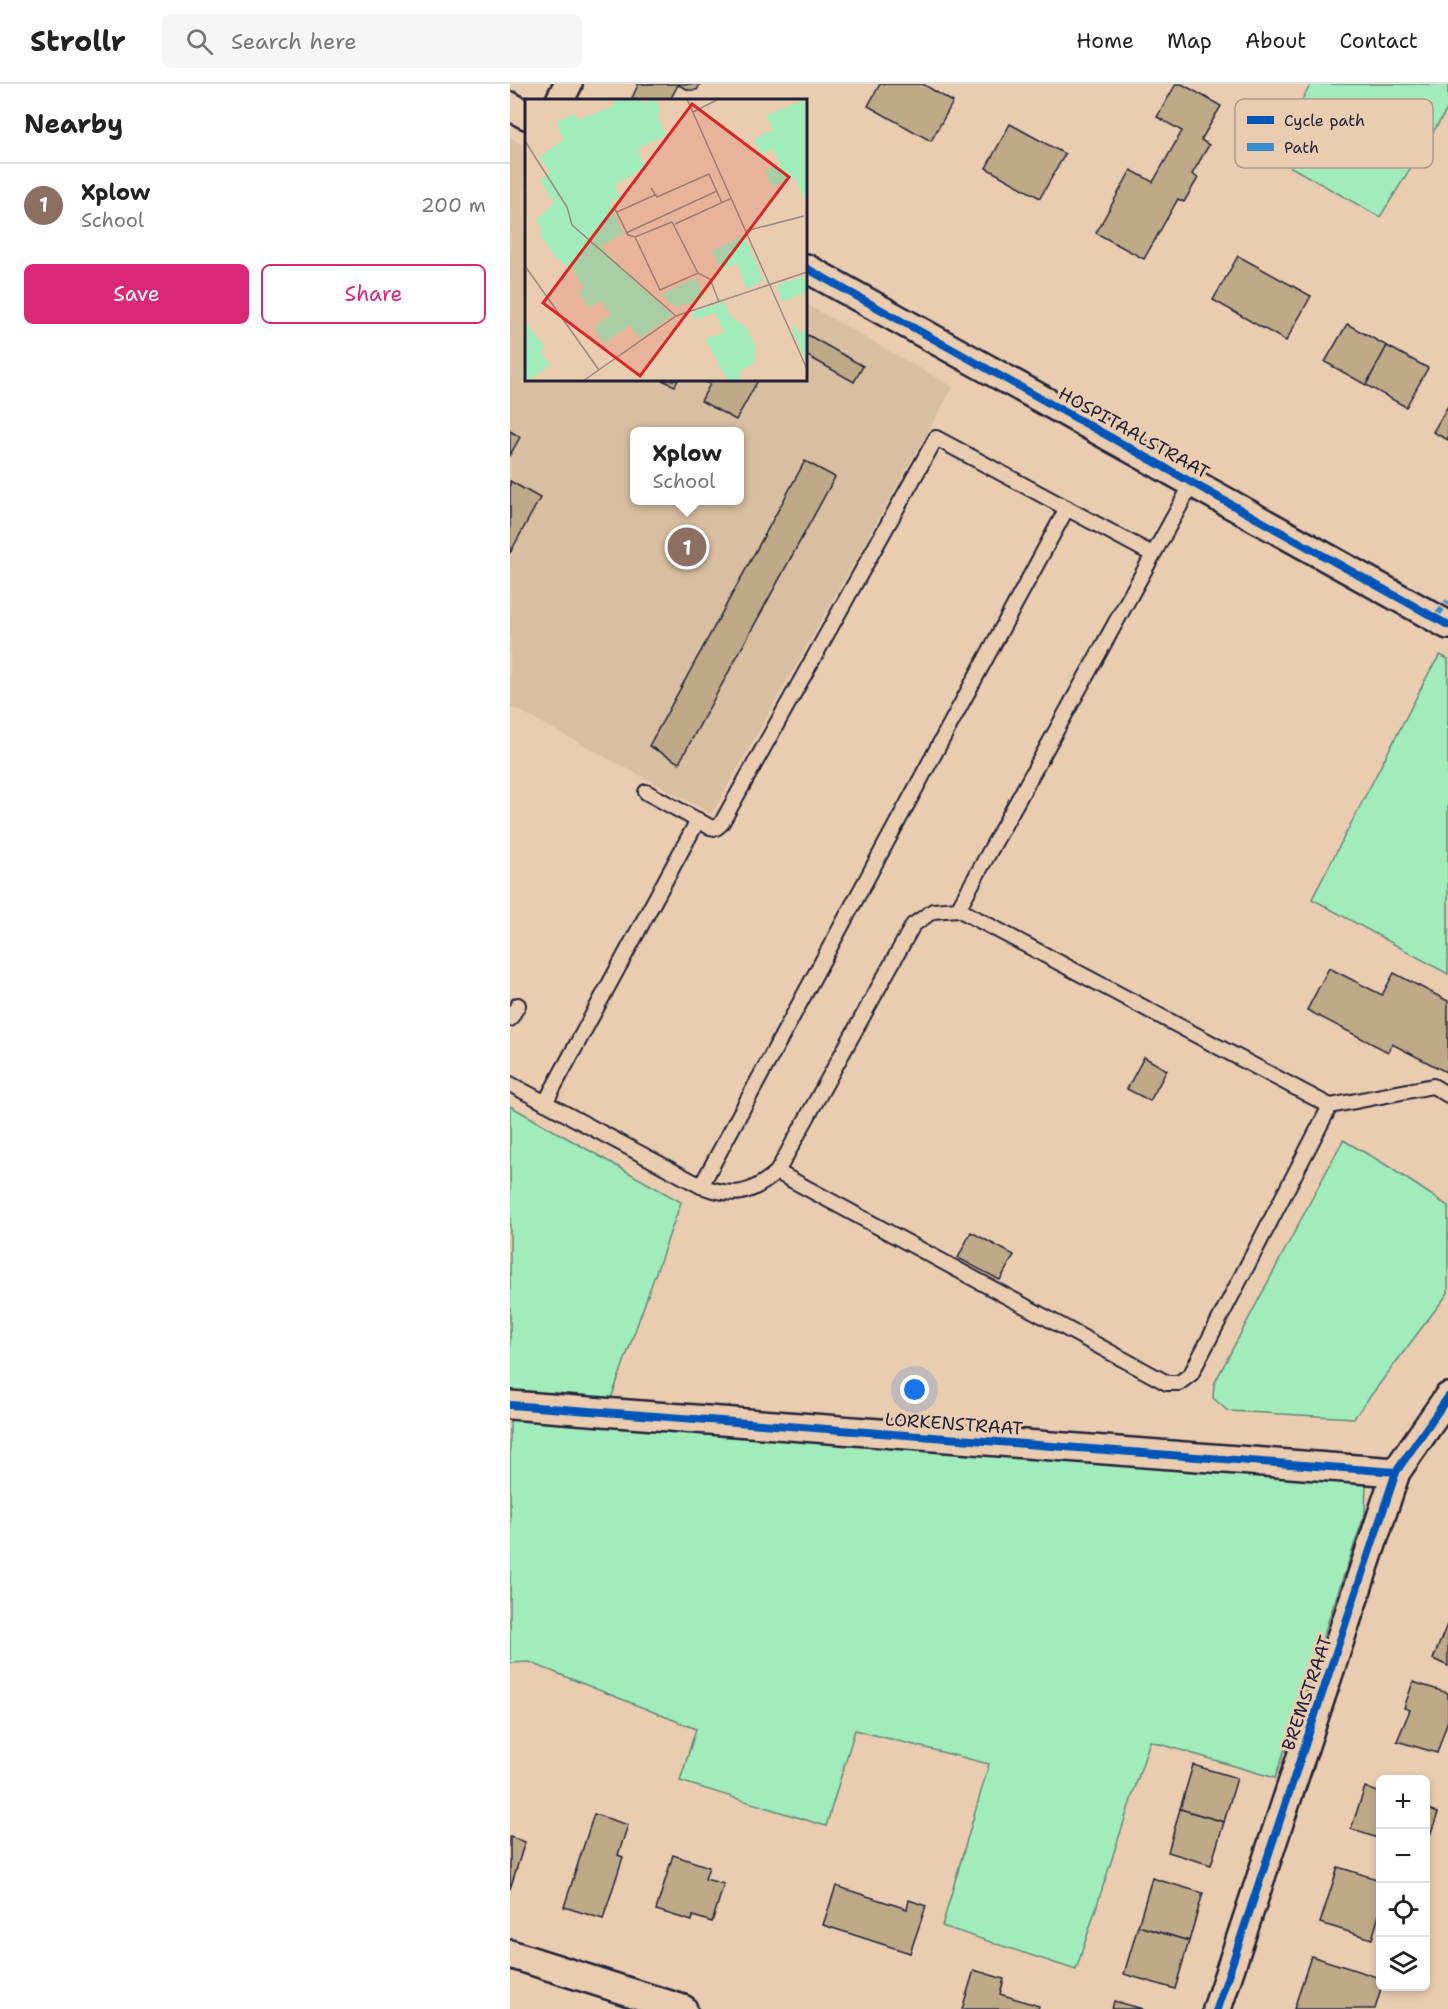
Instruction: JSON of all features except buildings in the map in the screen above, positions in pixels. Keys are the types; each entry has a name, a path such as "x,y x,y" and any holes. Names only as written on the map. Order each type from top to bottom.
{"street":[{"path":"560,99 568,84"},
{"path":"510,106 525,114"},
{"name":"HOSPITAALSTRAAT","path":"807,269 1193,482 1444,614"},
{"name":"BREMSTRAAT","path":"1217,2009 1396,1473 1448,1397"},
{"name":"LORKENSTRAAT","path":"510,1405 1396,1473"},
{"path":"510,1954 683,2009"}],"lane":[{"path":"646,792 716,828 721,824 936,438 1152,554"},
{"path":"958,909 1193,482"},
{"path":"701,1186 1066,508"},
{"path":"545,1103 698,820"},
{"path":"510,1084 701,1186 722,1193 742,1193 762,1185 777,1172 914,925 933,911 958,909 1330,1106 1432,1086 1448,1095"},
{"path":"510,1019 518,1005"},
{"path":"777,1172 1167,1383 1179,1383 1191,1374 1330,1106"}],"shaded area":[{"path":"510,137 525,145 525,381 807,381 807,305 953,387 712,814 510,706"}],"green space":[{"path":"1311,84 1448,84 1448,108 1433,132 1433,99 1303,99"},
{"path":"1292,168 1411,168 1380,217"},
{"path":"1440,655 1448,659 1448,974 1312,899"},
{"path":"510,1106 681,1202 612,1396 605,1427 784,1433 1366,1482 1365,1513 1275,1778 1150,1741 1076,1970 942,1926 989,1764 855,1730 826,1826 680,1781 696,1729 529,1662 510,1663"},
{"path":"1343,1140 1383,1163 1448,1206 1448,1293 1354,1418 1228,1411 1213,1398 1214,1384"}],"marked path":[{"path":"1435,618 1448,601"}],"cycle path":[{"path":"807,269 1448,625"},
{"path":"1217,2009 1396,1472 1448,1397"},
{"path":"510,1405 1396,1472"}],"place":[{"name":"Xplow","path":"687,547"}]}
